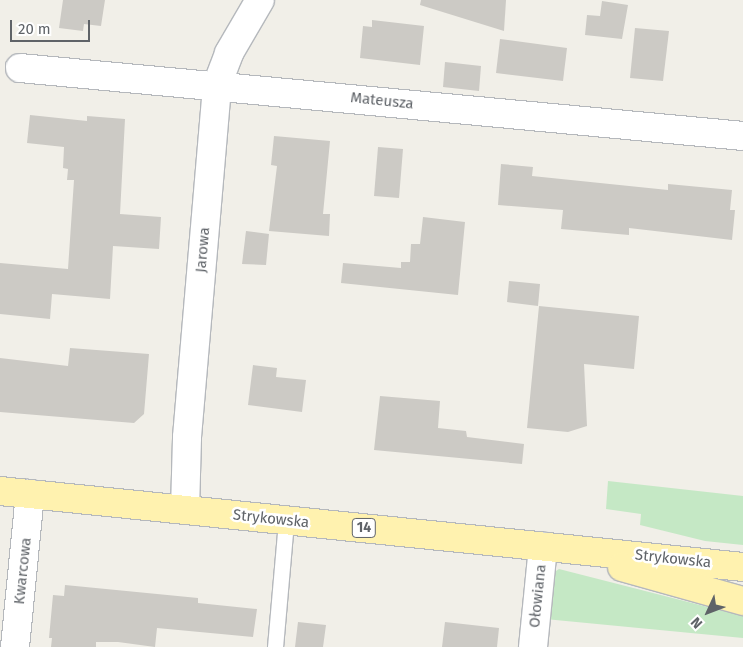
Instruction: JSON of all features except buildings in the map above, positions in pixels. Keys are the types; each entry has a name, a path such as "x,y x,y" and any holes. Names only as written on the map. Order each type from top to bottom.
{"main road":[{"name":"Strykowska","path":"0,491 743,567"},
{"name":"Strykowska","path":"543,546 743,601"}],"street":[{"name":"Jarowa","path":"185,510 187,437 217,85 229,54 260,0"},
{"name":"Mateusza","path":"20,68 217,85 743,136"},
{"name":"Kwarcowa","path":"15,647 30,494"},
{"name":"Ołowiana","path":"533,647 543,546"}],"lane":[{"path":"275,647 286,520"}],"green space":[{"path":"608,481 743,496 743,545 705,541 640,525 641,514 606,509"},
{"path":"559,569 743,616 743,638 545,619 553,573"}]}
